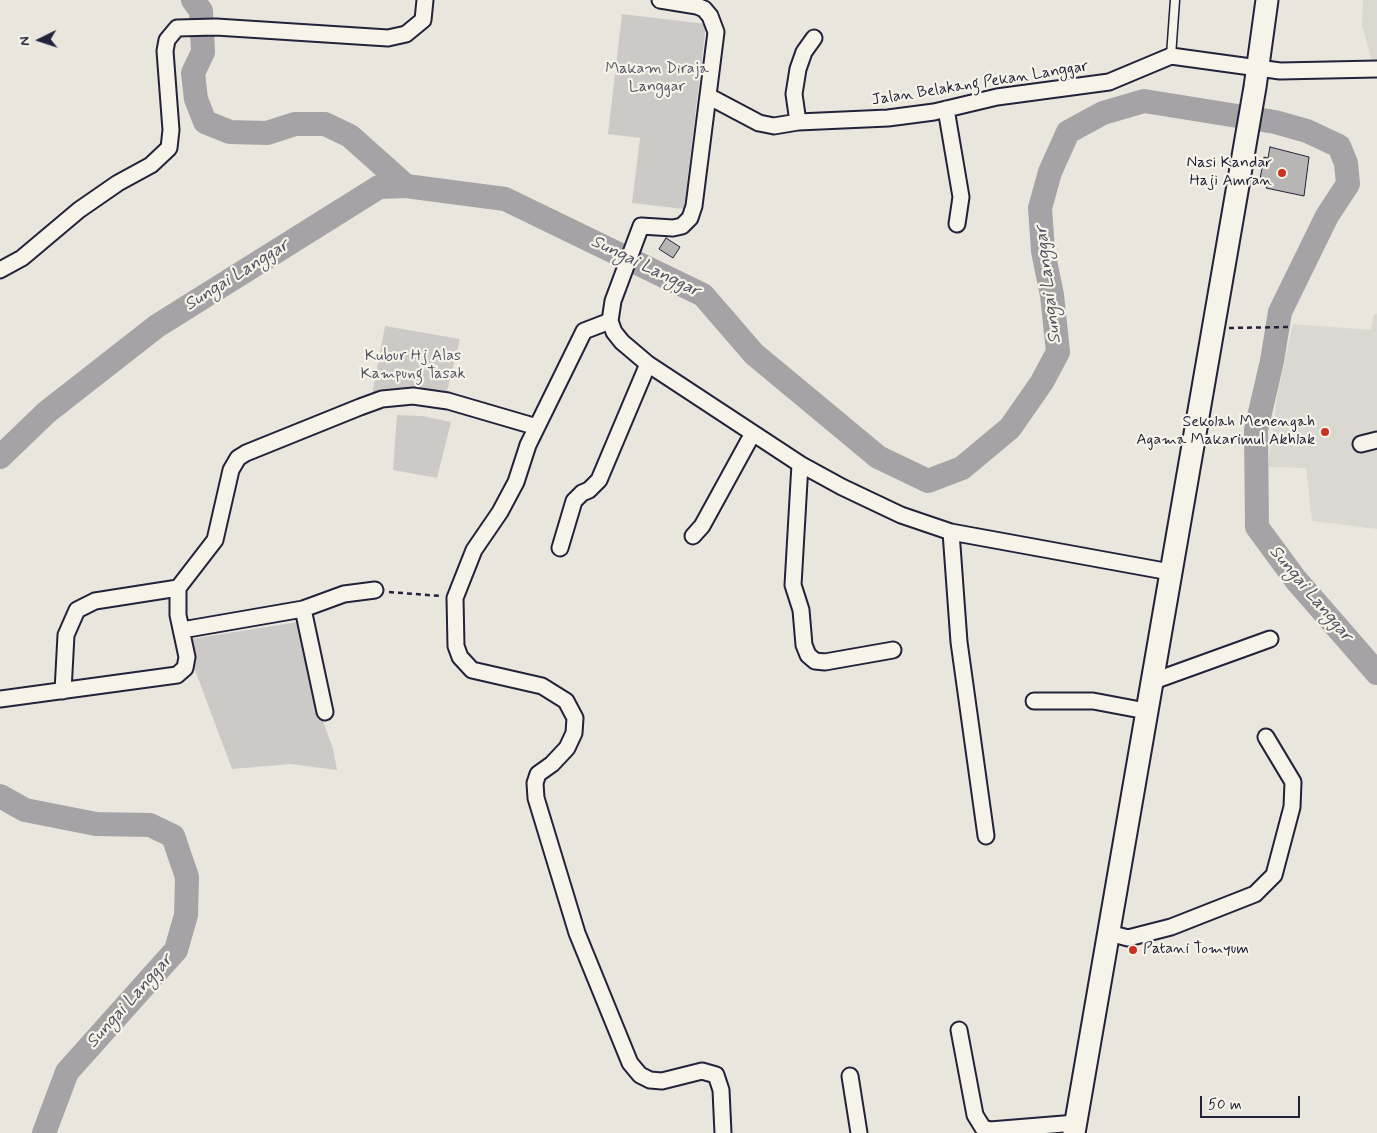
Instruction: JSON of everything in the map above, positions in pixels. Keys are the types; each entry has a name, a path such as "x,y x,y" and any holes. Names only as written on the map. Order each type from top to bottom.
{"main road":[{"path":"1075,1128 1257,77 1267,0"}],"street":[{"path":"0,270 22,258 79,210 118,183 151,166 170,148 172,130 165,51 167,40 177,28 216,27 388,38 406,34 423,20 425,0"},
{"path":"660,0 697,6 710,16 716,32 694,206 690,218 682,226 673,228 641,226 614,301 610,321 618,337 648,364 800,464 842,487 901,515 951,532 1170,572"},
{"path":"798,122 794,94 798,69 804,52 814,38"},
{"name":"Jalan Belakang Pekan Langgar","path":"708,96 759,123 774,126 798,122 888,118 946,109 998,97 1109,82 1171,56 1257,77 1280,71 1377,70"},
{"path":"946,109 961,197 957,224"},
{"path":"610,321 584,332 528,445 516,482 500,512 474,550 455,598 456,646 460,657 472,670 542,686 566,701 575,718 574,733 567,748 552,764 538,774 535,782 536,798 577,933 630,1063 640,1076 650,1080 662,1081 702,1071 716,1075 721,1090 723,1133"},
{"path":"560,548 574,501 599,480 648,364"},
{"path":"0,699 177,675 185,668 187,657 176,600 178,588 215,540 231,470 238,458 246,453 382,399 405,397 448,401 537,427"},
{"path":"693,536 702,526 753,433"},
{"path":"1361,444 1377,440"},
{"path":"800,464 793,585 801,610 804,645 808,655 814,660 825,662 893,650"},
{"path":"951,532 959,642 986,836"},
{"path":"63,691 66,635 77,610 95,601 178,588"},
{"path":"182,630 303,609 344,594 375,590"},
{"path":"303,609 325,712"},
{"path":"1151,682 1270,639"},
{"path":"1034,701 1093,701 1146,711"},
{"path":"1109,933 1128,938 1171,927 1255,894 1274,875 1292,807 1293,782 1266,737"},
{"path":"959,1030 975,1115 983,1128 990,1130 1075,1128"},
{"path":"850,1076 859,1133"}],"lane":[{"path":"1171,56 1175,0"}],"path":[{"path":"1212,329 1290,327"},
{"path":"375,590 455,598"}],"shaded area":[{"path":"1363,0 1377,0 1377,64 1373,64 1362,26"},
{"name":"Sekolah Menengah Agama Makarimul Akhlak","path":"1374,314 1377,314 1377,529 1312,521 1306,468 1268,467 1277,397 1293,324 1371,330"}],"green space":[{"name":"Makam Diraja Langgar","path":"622,14 706,24 684,209 632,203 640,138 608,134"},
{"name":"Kubur Hj Alas Kampung Tasak","path":"385,326 460,339 444,403 371,400"},
{"name":"Kubur Hj Alas Kampung Tasak","path":"397,415 422,416 451,422 437,478 393,470"},
{"path":"304,621 317,704 333,749 337,770 291,764 232,769 195,670 189,646 191,639"}],"building":[{"path":"1270,147 1309,157 1304,196 1266,188 1268,180 1260,179 1264,157 1268,158"},
{"path":"666,238 680,247 673,258 659,249"}],"waterway":[{"path":"193,0 201,11 203,52 193,73 196,99 205,122 230,132 267,133 295,124 325,124 350,136 406,186"},
{"name":"Sungai Langgar","path":"0,457 47,412 157,326 379,187 406,186 505,199 703,295 754,354 878,457 928,481 962,468 1010,428 1042,382 1058,352 1052,295 1043,251 1040,208 1050,172 1068,132 1103,113 1144,101 1275,122 1307,131 1339,146 1346,163 1348,184 1327,216 1280,312 1272,361 1256,430 1257,527 1296,580 1377,673"},
{"name":"Sungai Langgar","path":"0,796 25,810 96,824 150,825 173,836 187,877 186,915 176,950 67,1072 44,1133"}],"place":[{"name":"Nasi Kandar Haji Amran","path":"1282,173"},
{"name":"Sekolah Menengah Agama Makarimul Akhlak","path":"1325,432"},
{"name":"Patani Tomyum","path":"1133,950"}]}
